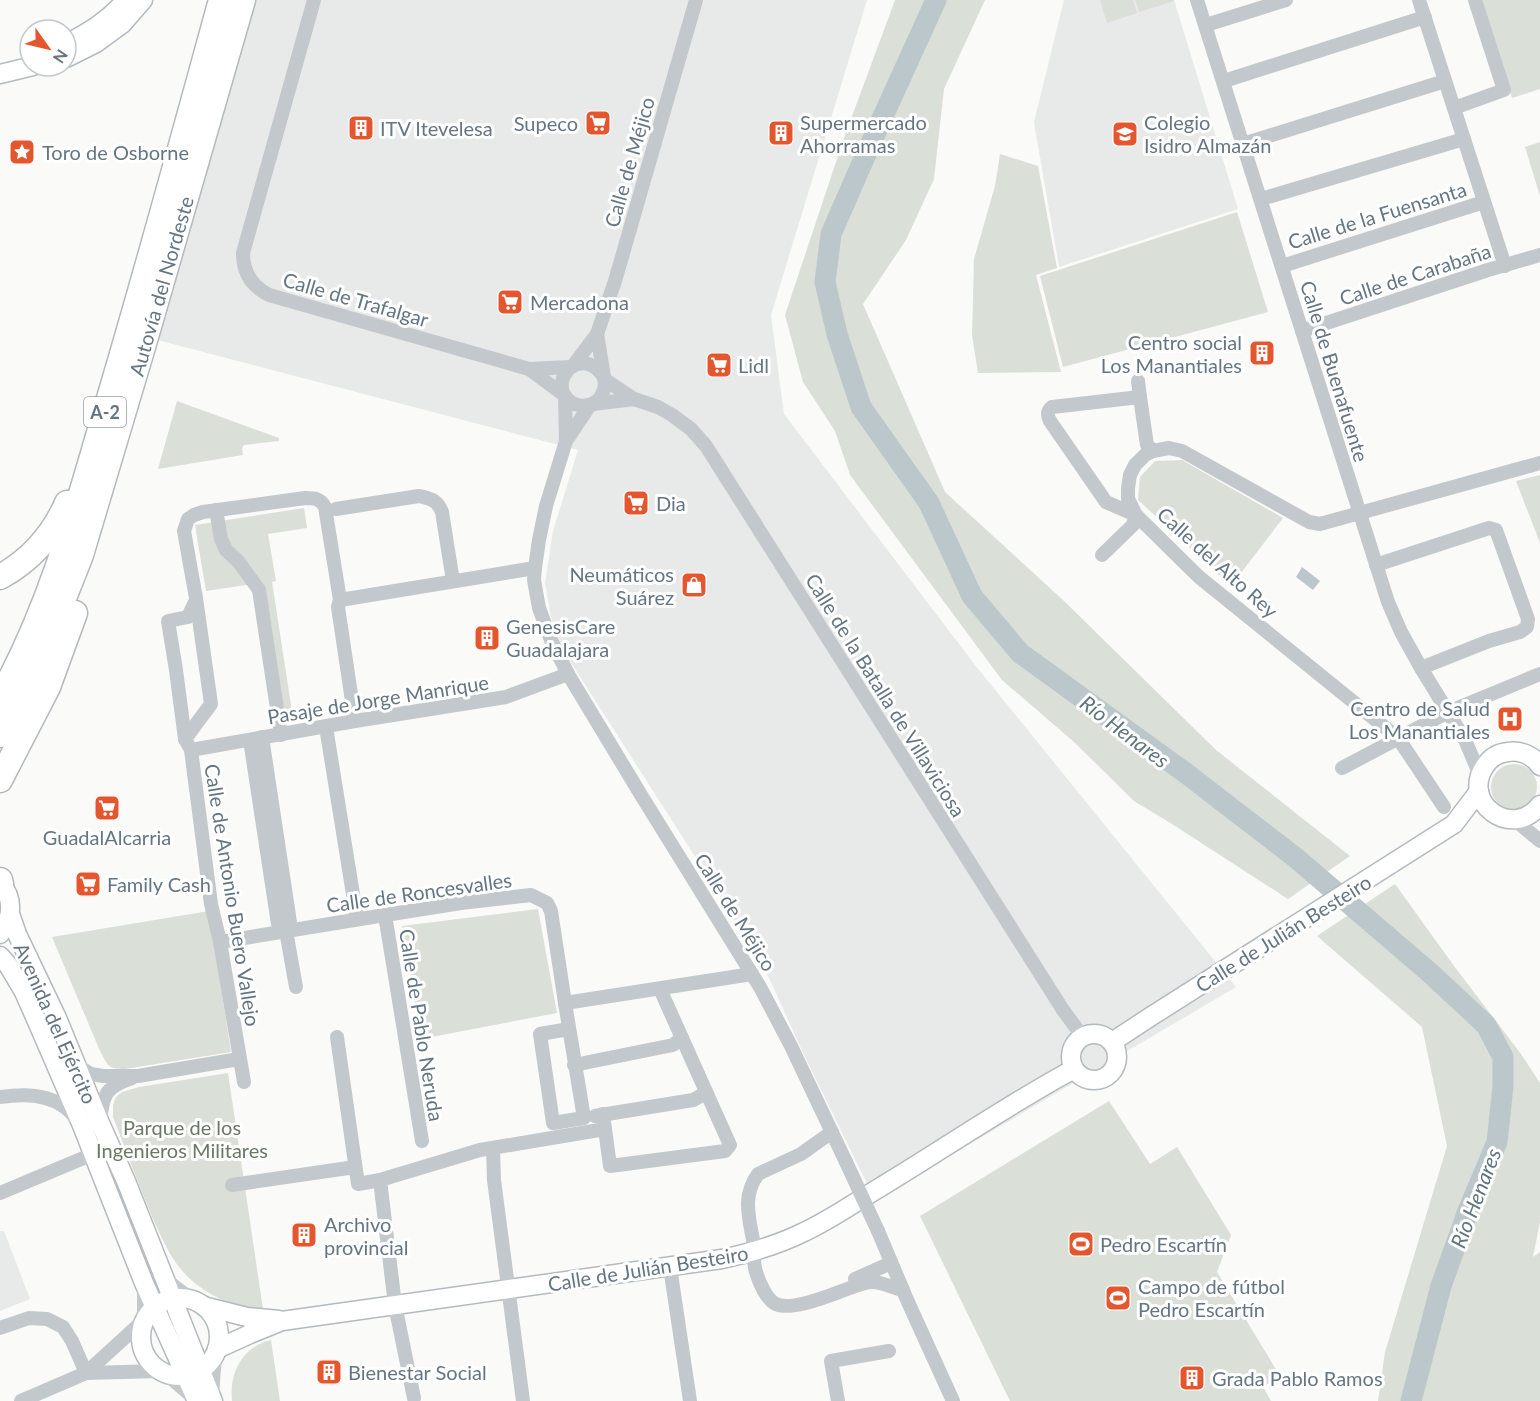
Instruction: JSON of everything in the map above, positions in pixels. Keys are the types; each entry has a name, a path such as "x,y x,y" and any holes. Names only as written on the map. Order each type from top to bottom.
{"highway":[{"name":"Autovía del Nordeste","path":"0,735 43,651 81,555 146,337 198,120 221,0"},
{"name":"Autovía del Nordeste","path":"0,698 48,595 64,549 129,331 198,120 243,0"},
{"path":"0,578 17,567 44,542 62,514 94,419 163,179 198,120 242,35 252,0"},
{"path":"0,780 48,687 77,607 125,438 146,337"}],"street":[{"path":"78,38 114,14 126,0"},
{"path":"78,52 96,43 122,24 143,0"},
{"name":"Calle de Trafalgar","path":"314,0 243,253 245,270 249,278 261,291 269,295 529,369 572,367"},
{"name":"Calle de Méjico","path":"572,367 597,334 615,281 696,0"},
{"name":"Calle de Buenafuente","path":"1197,0 1388,602 1421,668 1465,740 1479,783"},
{"path":"1206,25 1286,0"},
{"path":"1419,0 1505,266"},
{"path":"1454,108 1504,90 1475,0"},
{"path":"1224,81 1425,17"},
{"path":"0,62 18,57"},
{"path":"0,74 18,70"},
{"path":"1244,144 1445,81"},
{"path":"1260,199 1464,139"},
{"name":"Calle de la Fuensanta","path":"1282,266 1484,202"},
{"name":"Calle de Carabaña","path":"1302,331 1540,255"},
{"name":"Calle de Méjico","path":"597,334 604,378"},
{"path":"580,363 587,363 600,370 604,378 602,397 592,405 576,405 565,395 562,383 564,376 572,367 580,363"},
{"name":"Calle de Trafalgar","path":"529,369 565,395"},
{"name":"Calle de la Batalla de Villaviciosa","path":"604,378 634,399 672,415 691,429 706,446 1083,1037"},
{"path":"1138,381 1147,445 1153,451 1169,448 1182,451 1316,524 1540,463"},
{"name":"Calle de Méjico","path":"565,395 566,441 546,506 535,568 534,580 538,608 568,674 752,974 791,1046 878,1231 954,1401"},
{"path":"1102,555 1133,525 1136,515 1106,502 1047,416 1052,407 1140,397"},
{"name":"Calle de la Batalla de Villaviciosa","path":"592,405 634,399"},
{"name":"Calle de Méjico","path":"566,441 592,405"},
{"name":"Calle del Alto Rey","path":"1153,451 1137,462 1132,470 1128,499 1136,515 1200,577 1398,738 1444,807"},
{"path":"336,509 419,496 433,500 439,504 442,512 453,582"},
{"path":"188,744 211,704 184,531 185,525 194,515 216,510 305,498 316,498 322,501 325,507 340,600 338,607 355,722"},
{"path":"216,510 220,539 226,550 238,561 259,590 281,735"},
{"path":"1376,565 1489,528 1496,530 1528,619 1527,627 1520,632 1421,668"},
{"path":"340,600 535,568"},
{"name":"Calle de Antonio Buero Vallejo","path":"196,598 188,617 168,621 211,904 220,942 244,1082"},
{"name":"Pasaje de Jorge Manrique","path":"188,744 256,739 506,697 568,674"},
{"path":"1342,768 1448,712 1540,674"},
{"path":"326,727 357,919"},
{"path":"256,739 290,922 285,927 296,987"},
{"path":"1465,740 1495,756 1516,752 1537,759"},
{"name":"Calle de Julián Besteiro","path":"1454,824 1479,783 1486,764 1495,756"},
{"path":"1479,783 1481,799 1485,806 1540,842"},
{"path":"1506,818 1526,817 1536,811 1540,805"},
{"name":"Calle de Julián Besteiro","path":"1112,1042 1454,824 1506,818"},
{"name":"Avenida del Ejército","path":"0,882 9,898 10,914 26,953 57,1018 165,1279 181,1298 193,1373"},
{"name":"Calle de Roncesvalles","path":"220,942 285,927 531,895 546,903 551,911 565,1003"},
{"path":"0,934 10,914"},
{"name":"Calle de Pablo Neruda","path":"385,915 422,1141"},
{"name":"Avenida del Ejército","path":"0,956 24,992 81,1123 144,1283 149,1313 193,1373 205,1400"},
{"path":"584,1118 565,1003 752,974"},
{"path":"604,1122 610,1166 725,1151 730,1144 660,989"},
{"path":"569,1029 540,1034 554,1123 584,1118 604,1122"},
{"path":"1098,1034 1112,1042 1118,1055 1116,1066 1101,1079 1093,1080 1082,1077 1074,1068 1071,1054 1075,1044 1083,1037 1098,1034"},
{"path":"337,1037 358,1184 380,1180 480,1150 693,1100 706,1092"},
{"path":"574,1065 673,1045 682,1038"},
{"path":"76,1065 91,1074 138,1076 239,1059"},
{"name":"Calle de Julián Besteiro","path":"216,1352 250,1334 282,1321 722,1260 755,1252 819,1224 1074,1068"},
{"path":"100,1123 103,1099 110,1090 119,1083 138,1076"},
{"path":"0,1097 27,1094 44,1098 61,1104 81,1123"},
{"path":"832,1132 801,1154 758,1174 753,1180 747,1208 755,1252 755,1271 766,1295 772,1303 781,1306 804,1303 872,1282 903,1290"},
{"path":"493,1148 494,1180 523,1401"},
{"path":"0,1193 93,1154"},
{"path":"232,1185 356,1167"},
{"path":"380,1180 395,1305 414,1398"},
{"path":"804,1303 891,1263"},
{"path":"670,1267 690,1401"},
{"path":"21,1401 51,1395 86,1373 149,1313 181,1298 207,1307 215,1319 219,1335 205,1400 163,1372"},
{"name":"Calle de Julián Besteiro","path":"207,1307 247,1317 282,1321"},
{"name":"Avenida del Ejército","path":"149,1313 140,1332 142,1350 149,1362 163,1372"},
{"path":"0,1328 29,1318 47,1319 63,1327 86,1373"},
{"path":"838,1401 831,1361 889,1351"},
{"path":"86,1373 193,1373 216,1352"}],"shaded area":[{"path":"244,0 867,0 771,315 784,414 975,665 1236,987 875,1200 769,978 715,888 563,650 551,617 545,583 553,531 578,450 146,337"},
{"name":"Colegio Isidro Almazán","path":"1064,0 1174,0 1238,209 1059,267 1034,122"},
{"path":"1302,567 1320,581 1313,590 1296,577"},
{"path":"0,1231 4,1231 30,1299 0,1311"}],"green space":[{"path":"895,0 985,0 944,89 934,179 906,240 863,304 945,492 1064,601 1216,750 1350,856 1288,899 1134,801 1074,742 1002,680 850,475 835,431 803,382 785,315 844,138"},
{"path":"1100,0 1133,0 1137,13 1107,23"},
{"path":"1135,0 1174,0 1174,1 1139,12"},
{"path":"1480,0 1540,0 1540,89 1512,98"},
{"path":"1540,142 1540,196 1525,147"},
{"path":"1000,154 1038,166 1057,268 1036,275 1061,372 978,373 972,335 974,259 995,186"},
{"path":"1237,212 1268,312 1063,367 1040,276"},
{"path":"177,401 279,438 279,441 244,445 243,455 158,469"},
{"path":"1182,460 1283,518 1231,586 1138,500 1140,477 1155,461"},
{"path":"1540,475 1540,543 1516,481"},
{"path":"304,508 307,528 268,534 276,581 272,582 293,718 282,720 260,583 206,591 195,525"},
{"path":"1514,764 1530,771 1537,787 1530,803 1514,810 1498,803 1491,787 1498,771"},
{"path":"1395,884 1540,1083 1540,1222 1533,1257 1540,1252 1540,1401 1378,1401 1385,1352 1447,1146 1422,1027 1317,936"},
{"path":"538,909 557,1013 421,1039 402,926"},
{"name":"Parque de los Ingenieros Militares","path":"209,911 231,1052 125,1069 111,1067 100,1051 52,937"},
{"name":"Parque de los Ingenieros Militares","path":"228,1073 264,1316 213,1296 187,1276 175,1262 150,1212 113,1117 113,1105 116,1097 122,1092 139,1087"},
{"name":"Pedro Escartín","path":"1109,1101 1150,1164 1177,1147 1231,1235 1217,1272 1280,1376 1263,1387 1271,1401 1010,1401 920,1216"},
{"path":"271,1340 280,1401 232,1401 235,1371 245,1355 261,1343"}],"waterway":[{"name":"Río Henares","path":"936,0 831,234 825,282 837,334 861,407 929,503 972,596 1020,653 1187,774 1296,858 1429,972 1486,1025 1503,1057 1503,1086 1497,1142 1468,1211 1441,1286 1411,1401"}],"place":[{"name":"Supeco","path":"598,123"},
{"name":"ITV Itevelesa","path":"361,128"},
{"name":"Supermercado Ahorramas","path":"781,133"},
{"name":"Colegio Isidro Almazán","path":"1125,134"},
{"name":"Toro de Osborne","path":"22,152"},
{"name":"Mercadona","path":"510,302"},
{"name":"Centro social Los Manantiales","path":"1262,353"},
{"name":"Lidl","path":"719,365"},
{"name":"Dia","path":"636,503"},
{"name":"Neumáticos Suárez","path":"694,585"},
{"name":"GenesisCare Guadalajara","path":"487,638"},
{"name":"Centro de Salud Los Manantiales","path":"1510,719"},
{"name":"GuadalAlcarria","path":"107,808"},
{"name":"Family Cash","path":"88,884"},
{"name":"Archivo provincial","path":"304,1235"},
{"name":"Pedro Escartín","path":"1081,1244"},
{"name":"Campo de fútbol Pedro Escartín","path":"1118,1298"},
{"name":"Bienestar Social","path":"329,1372"},
{"name":"Grada Pablo Ramos","path":"1192,1378"}]}
